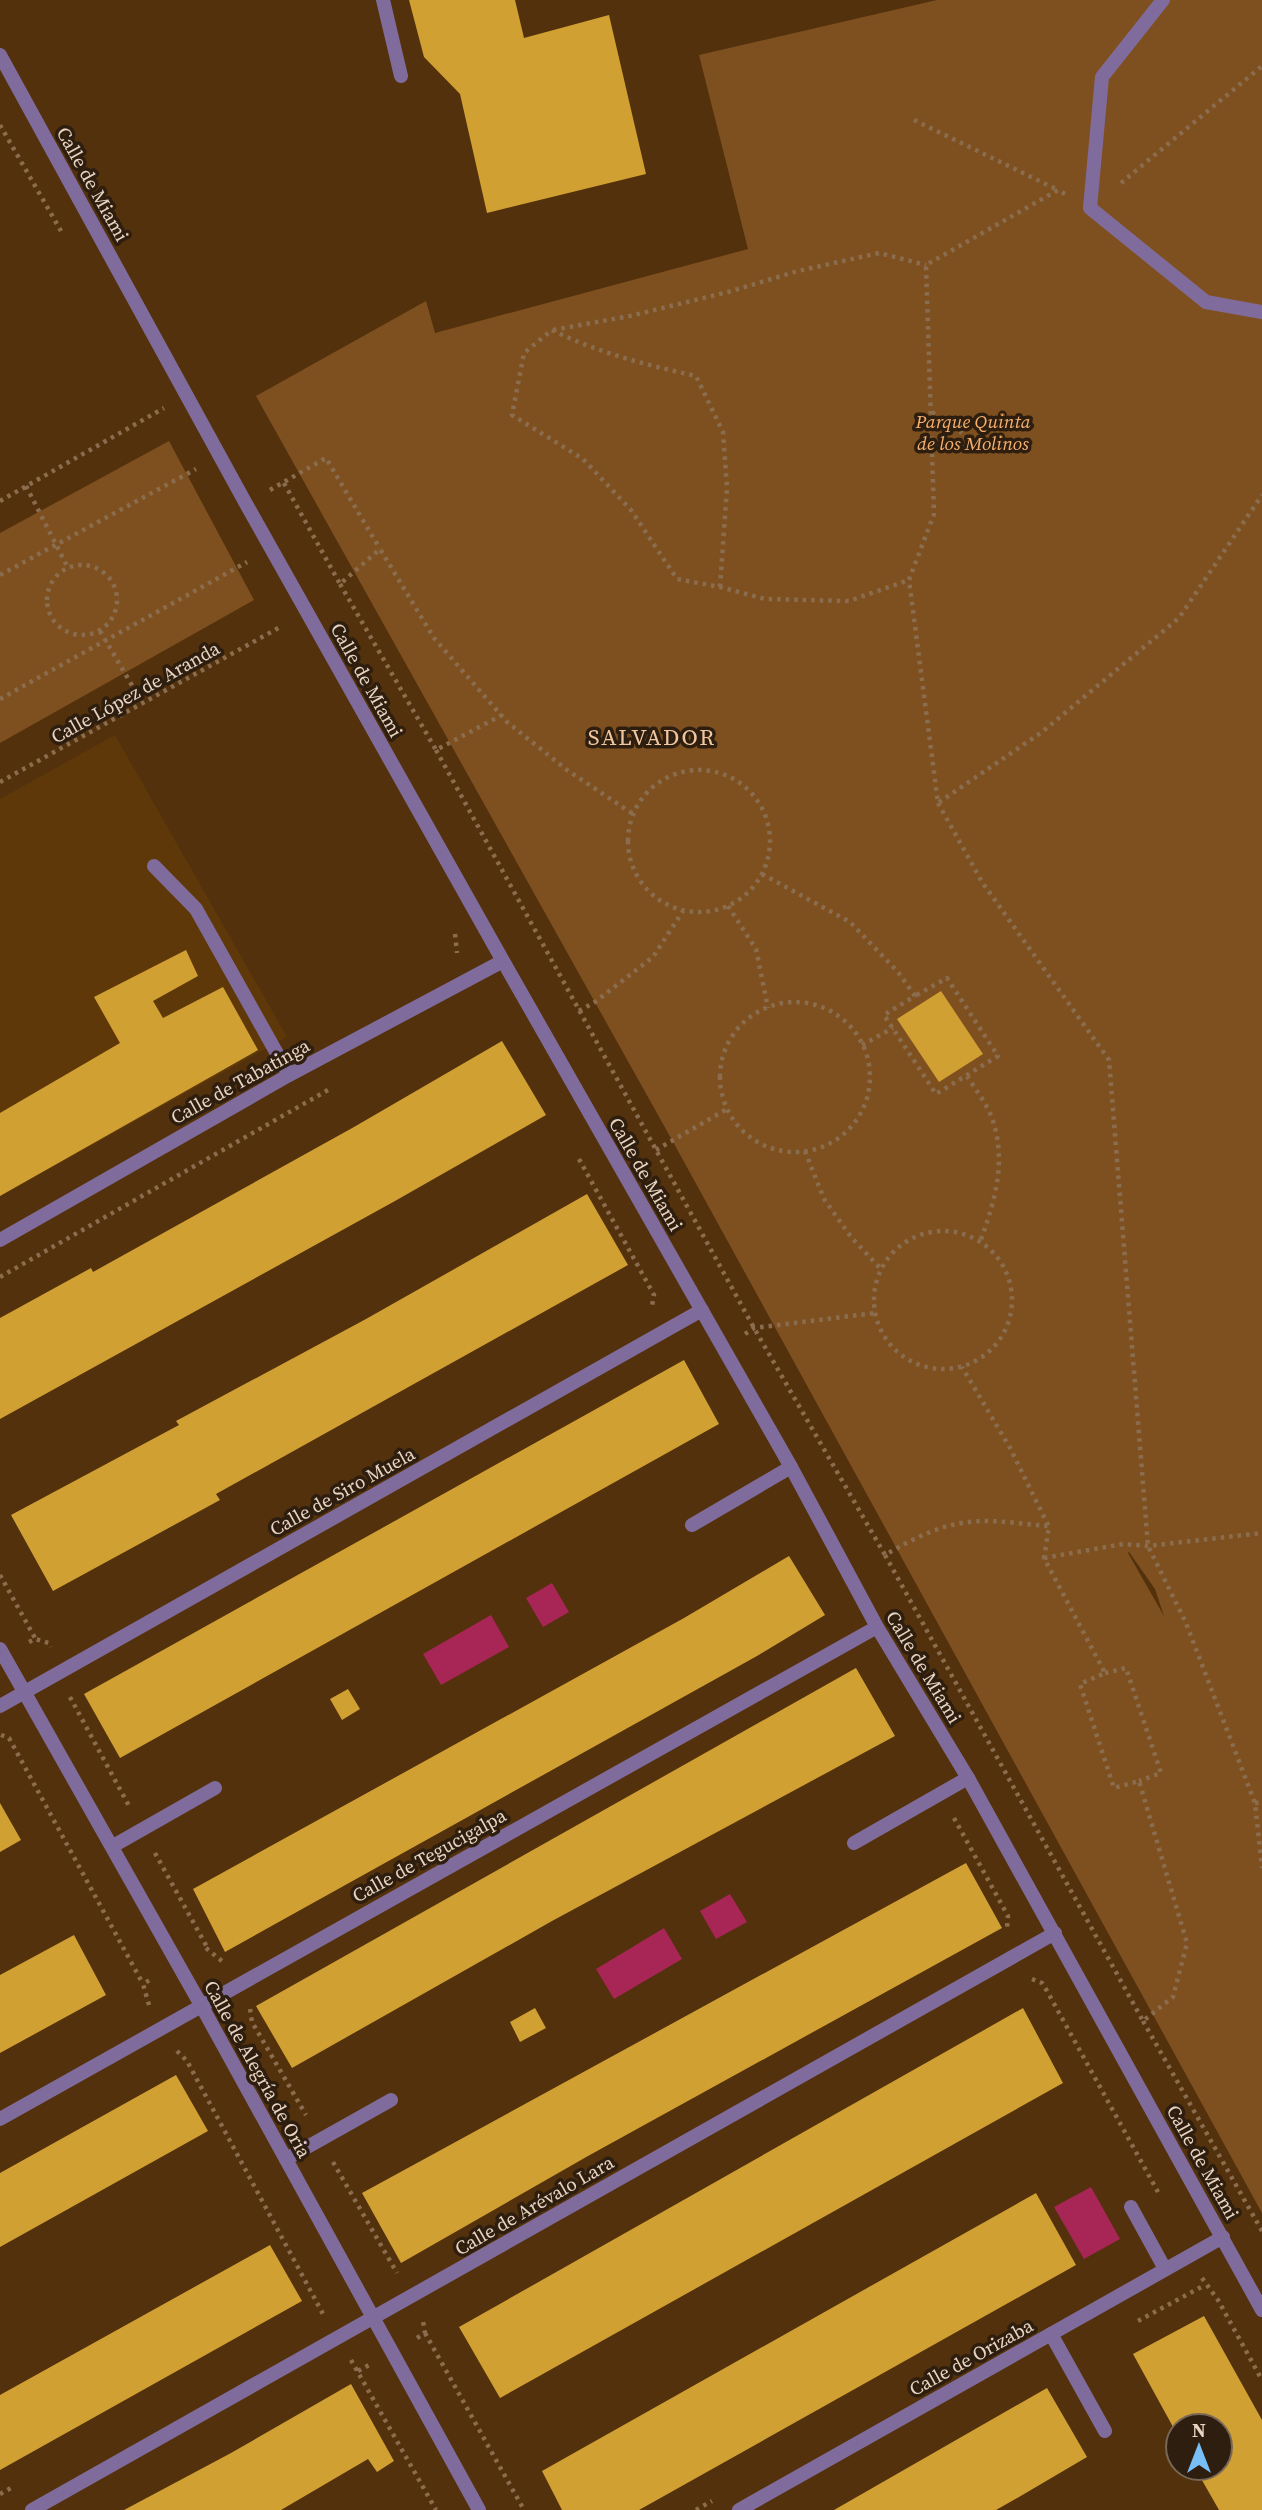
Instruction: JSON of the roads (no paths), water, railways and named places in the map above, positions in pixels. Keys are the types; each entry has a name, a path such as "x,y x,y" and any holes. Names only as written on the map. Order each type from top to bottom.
{"street":[{"path":"383,0 401,76"},
{"path":"1163,0 1102,77 1090,208 1206,302 1262,312"},
{"name":"Calle de Miami","path":"0,55 245,502 792,1467 877,1627 968,1778 1262,2310"},
{"path":"155,866 196,909 289,1075"},
{"name":"Calle de Tabatinga","path":"0,1240 289,1075 503,961"},
{"name":"Calle de Siro Muela","path":"0,1706 702,1310"},
{"path":"692,1525 792,1467"},
{"name":"Calle de Tegucigalpa","path":"0,2119 877,1627"},
{"name":"Calle de Alegría de Oria","path":"0,1649 113,1846 479,2510"},
{"path":"854,1843 968,1778"},
{"path":"113,1846 215,1788"},
{"name":"Calle de Arévalo Lara","path":"32,2510 1055,1933"},
{"path":"286,2159 391,2100"},
{"path":"1131,2207 1165,2269"},
{"name":"Calle de Orizaba","path":"739,2510 1223,2237"},
{"path":"1051,2334 1105,2431"}],"district":[{"name":"SALVADOR","path":"652,737"}],"park label":[{"name":"Parque Quinta de los Molinos","path":"973,432"}]}
